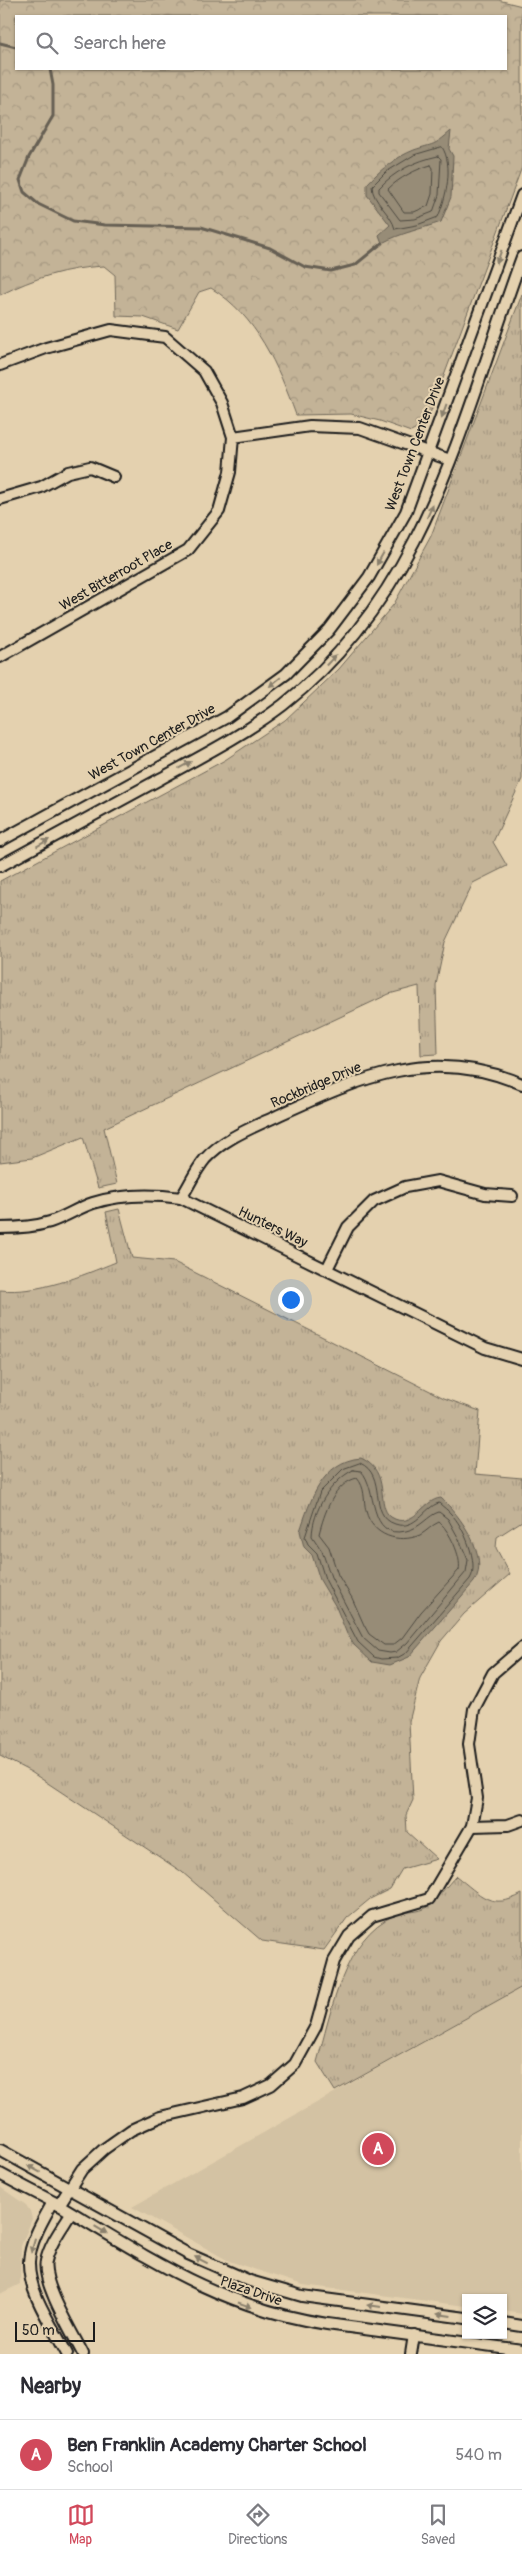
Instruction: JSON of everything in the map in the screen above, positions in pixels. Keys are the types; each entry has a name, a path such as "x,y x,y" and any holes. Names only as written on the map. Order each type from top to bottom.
{"street":[{"name":"West Town Center Drive","path":"0,841 227,717 286,674 329,630 369,577 406,512 430,452 522,196"},
{"path":"0,866 237,736 299,691 343,647 388,589 426,520 450,460 522,257"},
{"path":"0,365 46,348 111,330 166,337 204,371 222,403 233,437 310,426 360,428 450,460"},
{"name":"West Bitterroot Place","path":"0,657 188,550 219,511 230,472 233,437"},
{"path":"0,499 41,487 68,472 90,467 114,477"},
{"name":"Rockbridge Drive","path":"181,1198 204,1160 222,1144 344,1085 372,1075 409,1068 455,1067 504,1076 522,1084"},
{"path":"327,1269 348,1227 374,1201 404,1187 438,1182 485,1194 512,1196"},
{"name":"Hunters Way","path":"0,1228 18,1228 49,1222 92,1203 126,1196 158,1195 181,1198 485,1348 522,1359"},
{"path":"67,2354 32,2283 29,2263 33,2243 56,2203 92,2159 131,2130 160,2117 243,2098 271,2085 295,2064 316,2026 334,1960 349,1936 372,1916 428,1899 472,1826 477,1798 469,1744 474,1709 494,1673 522,1648"},
{"path":"472,1826 508,1825 522,1820"},
{"name":"Plaza Drive","path":"0,2150 212,2266 266,2287 311,2298 462,2317"},
{"name":"Plaza Drive","path":"0,2174 56,2203 171,2272 202,2288 242,2304 297,2320 522,2350"},
{"path":"71,2213 51,2245 45,2263 48,2282 83,2354"},
{"path":"507,2324 522,2326"},
{"path":"411,2354 414,2335"}],"shaded area":[{"path":"522,1987 522,2314 507,2312 507,2294 462,2294 462,2305 303,2285 229,2261 132,2207"},
{"path":"0,2187 26,2205 32,2219 21,2246 20,2284 0,2294"}],"green space":[{"path":"0,0 498,0 522,6 522,167 426,424 411,432 380,421 351,414 296,415 282,378 264,344 241,313 227,299 211,288 199,292 178,329 143,317 116,316 115,275 104,266 76,269 50,275 0,295"},
{"path":"522,294 522,779 493,842 507,866 473,883 445,942 436,985 438,1054 421,1055 419,986 389,994 104,1128 117,1184 98,1188 83,1137 32,1158 0,1162 0,881 225,760 285,720 339,669 394,604 431,536"},
{"path":"119,1209 132,1258 174,1262 444,1398 480,1411 475,1474 522,1478 522,1521 497,1537 496,1548 510,1574 464,1614 441,1641 420,1678 409,1722 413,1800 406,1815 407,1832 437,1859 402,1869 390,1889 370,1899 347,1918 324,1950 262,1941 182,1872 31,1772 0,1756 0,1290 15,1291 45,1287 116,1262 106,1212"},
{"path":"456,1876 480,1895 494,1901 511,1899 522,1894 522,1987 335,2091 317,2062 334,2000 351,1959 363,1940 377,1926 395,1915 424,1909"}],"water":[{"path":"451,131 449,149 453,156 451,197 441,222 382,243 379,235 390,225 367,195 367,184 395,160 414,150 437,142"},
{"path":"361,1458 371,1464 377,1472 386,1512 391,1517 406,1520 418,1513 429,1503 441,1498 464,1525 476,1549 479,1561 478,1572 474,1582 409,1657 390,1665 372,1662 354,1645 347,1634 336,1607 320,1580 312,1555 304,1547 300,1531 313,1496 327,1475 336,1466"}],"waterway":[{"path":"0,43 15,47"},
{"path":"50,70 53,85 53,116 29,157 20,180 24,192 38,204 73,221 105,225 201,227 270,248 305,267 331,271 355,265 382,243"}],"place":[{"name":"Ben Franklin Academy Charter School","path":"378,2149"}]}
